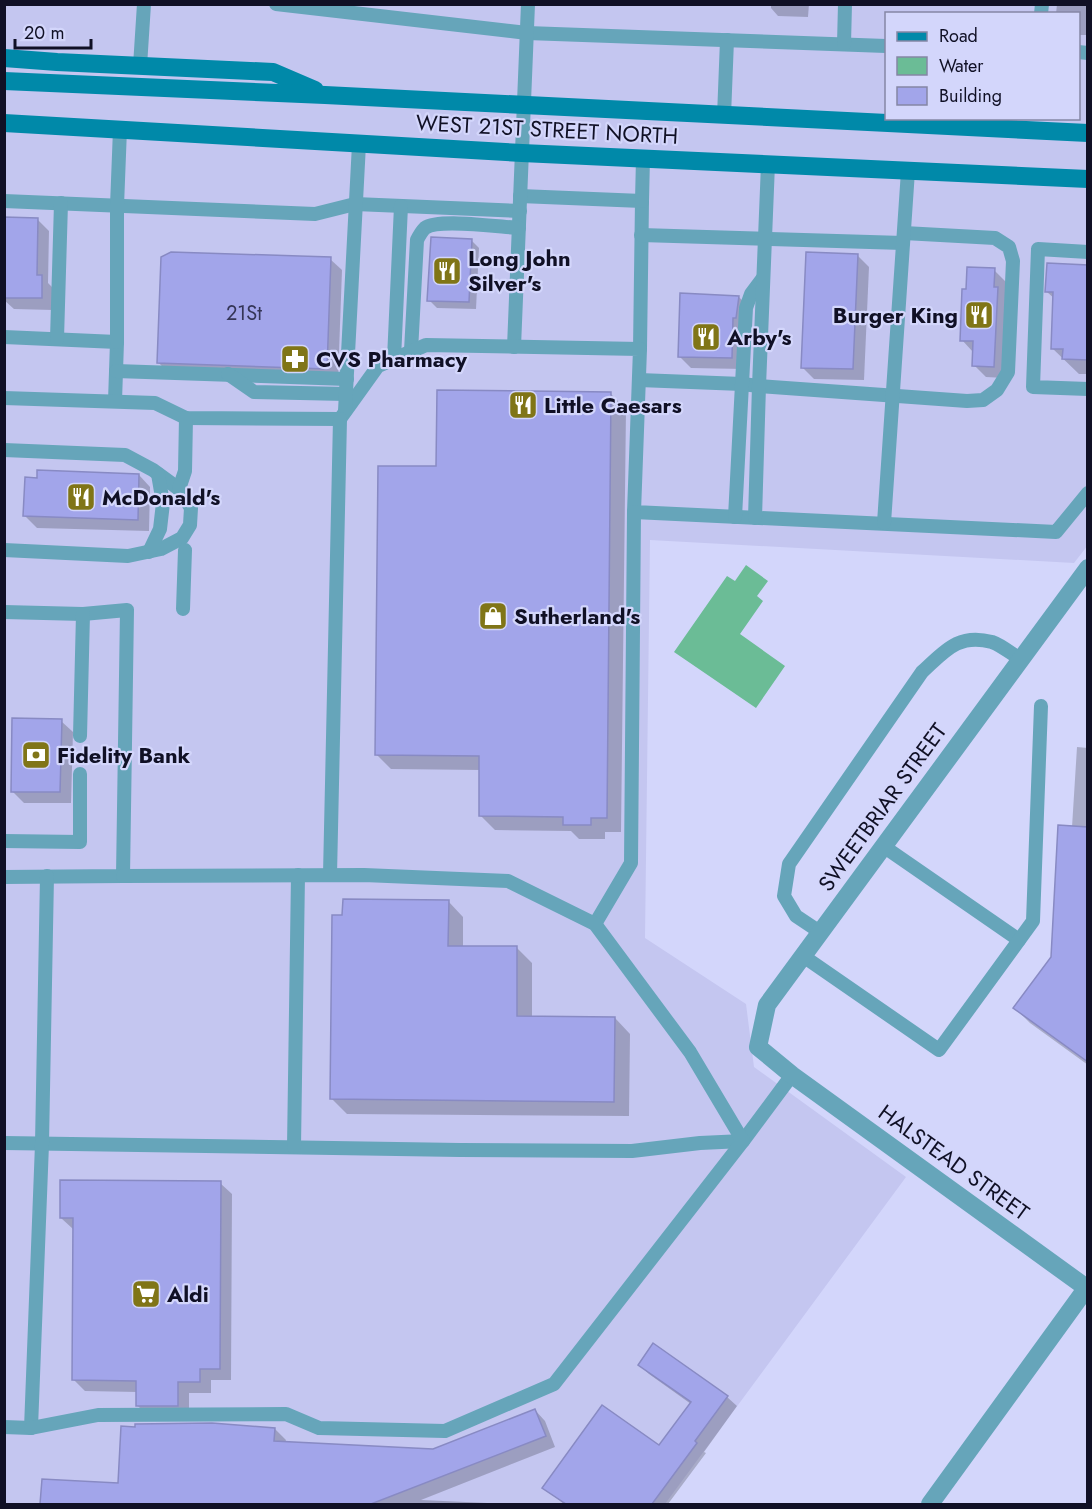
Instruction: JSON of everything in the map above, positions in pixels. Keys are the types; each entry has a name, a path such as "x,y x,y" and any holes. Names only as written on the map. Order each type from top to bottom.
{"main road":[{"path":"4,58 273,72 325,95"},
{"name":"WEST 21ST STREET NORTH","path":"4,81 1088,134"},
{"name":"WEST 21ST STREET NORTH","path":"4,123 522,153 1088,179"}],"street":[{"name":"SWEETBRIAR STREET","path":"792,1075 758,1047 767,1005 1088,567"},
{"name":"HALSTEAD STREET","path":"792,1075 1087,1288"},
{"path":"930,1504 1087,1288"}],"lane":[{"path":"140,66 144,4"},
{"path":"276,4 527,33 885,46"},
{"path":"514,346 528,4"},
{"path":"844,44 845,4"},
{"path":"724,116 727,40"},
{"path":"115,401 120,129"},
{"path":"330,875 343,415 347,379 359,144"},
{"path":"595,924 631,863 634,512 640,349 643,158"},
{"path":"755,518 768,164"},
{"path":"884,523 908,171"},
{"path":"520,196 642,201"},
{"path":"4,201 315,214 355,204 520,211"},
{"path":"57,339 61,203"},
{"path":"394,359 401,206"},
{"path":"411,351 417,240 424,229 434,224 448,223 519,228"},
{"path":"639,380 742,384 967,401 983,400 997,390 1008,372 1013,261 1009,247 995,238 765,238 641,235"},
{"path":"1088,252 1038,249 1033,387 1088,389"},
{"path":"735,517 746,308 751,294 763,278"},
{"path":"4,337 117,342"},
{"path":"343,415 378,366 426,345 640,349"},
{"path":"116,370 347,379"},
{"path":"228,374 254,392 346,394"},
{"path":"4,398 155,403 186,418 343,415"},
{"path":"179,489 185,471 186,418"},
{"path":"4,450 125,455 179,489 191,508 190,525 182,538 161,549 149,552 128,556 4,550"},
{"path":"149,552 160,529 163,503 158,474"},
{"path":"634,512 1056,532 1088,493"},
{"path":"183,609 185,550"},
{"path":"4,612 83,614 127,610 123,876"},
{"path":"80,736 83,614"},
{"path":"820,932 796,916 784,896 789,864 922,672 945,650 967,639 993,643 1020,659"},
{"path":"803,956 939,1050 1033,921 1041,706"},
{"path":"4,841 80,842 80,774"},
{"path":"883,846 1019,940"},
{"path":"294,1147 298,875"},
{"path":"4,877 364,875 507,880 595,924 690,1052 743,1141"},
{"path":"31,1428 42,1144 47,876"},
{"path":"4,1427 31,1428 98,1416 286,1414 319,1428 445,1431 554,1384 792,1075"},
{"path":"4,1143 632,1151 700,1143 743,1141"}],"shaded area":[{"path":"5,5 1087,5 1088,545 1074,563 650,540 645,938 746,1004 754,1067 906,1177 665,1504 5,1504"}],"water":[{"path":"746,565 768,581 757,596 763,601 740,634 785,666 756,708 674,652 727,576 735,581"}],"building":[{"path":"4,217 38,218 37,275 42,275 42,298 4,298"},
{"name":"Long John Silver's","path":"431,237 472,239 469,302 427,301"},
{"name":"CVS Pharmacy","path":"171,252 331,257 327,369 157,363 161,257"},
{"path":"806,252 858,254 853,369 801,368"},
{"path":"1047,263 1088,265 1088,360 1062,359 1063,349 1051,349 1053,292 1045,292"},
{"name":"Burger King","path":"967,267 995,268 994,287 998,287 994,367 972,366 973,341 960,341 962,289 966,289"},
{"name":"Arby's","path":"680,293 739,296 736,318 733,318 732,358 678,357"},
{"name":"Sutherland's","path":"437,390 611,392 607,818 591,818 591,825 563,825 563,817 479,816 479,756 375,755 378,466 436,466"},
{"name":"McDonald's","path":"37,470 139,474 138,520 23,516 25,477 37,478"},
{"name":"Fidelity Bank","path":"12,718 62,719 60,792 11,792"},
{"path":"1058,825 1088,827 1088,1062 1013,1008 1051,957"},
{"path":"343,899 449,900 448,946 517,946 517,1016 615,1017 614,1102 330,1099 332,915 342,915"},
{"name":"Aldi","path":"60,1180 221,1181 220,1369 200,1369 200,1382 178,1382 178,1406 136,1406 136,1381 72,1380 73,1218 60,1218"},
{"path":"653,1343 728,1396 652,1504 566,1504 542,1488 602,1405 659,1445 691,1402 638,1365"},
{"path":"535,1409 546,1436 371,1504 40,1504 42,1479 118,1483 121,1426 212,1423 275,1428 274,1441 433,1449"}],"place":[{"name":"Long John Silver's","path":"447,271"},
{"name":"Burger King","path":"979,315"},
{"name":"Arby's","path":"706,337"},
{"name":"CVS Pharmacy","path":"295,359"},
{"name":"Little Caesars","path":"523,405"},
{"name":"McDonald's","path":"81,497"},
{"name":"Sutherland's","path":"493,616"},
{"name":"Fidelity Bank","path":"36,755"},
{"name":"Aldi","path":"146,1294"}]}
